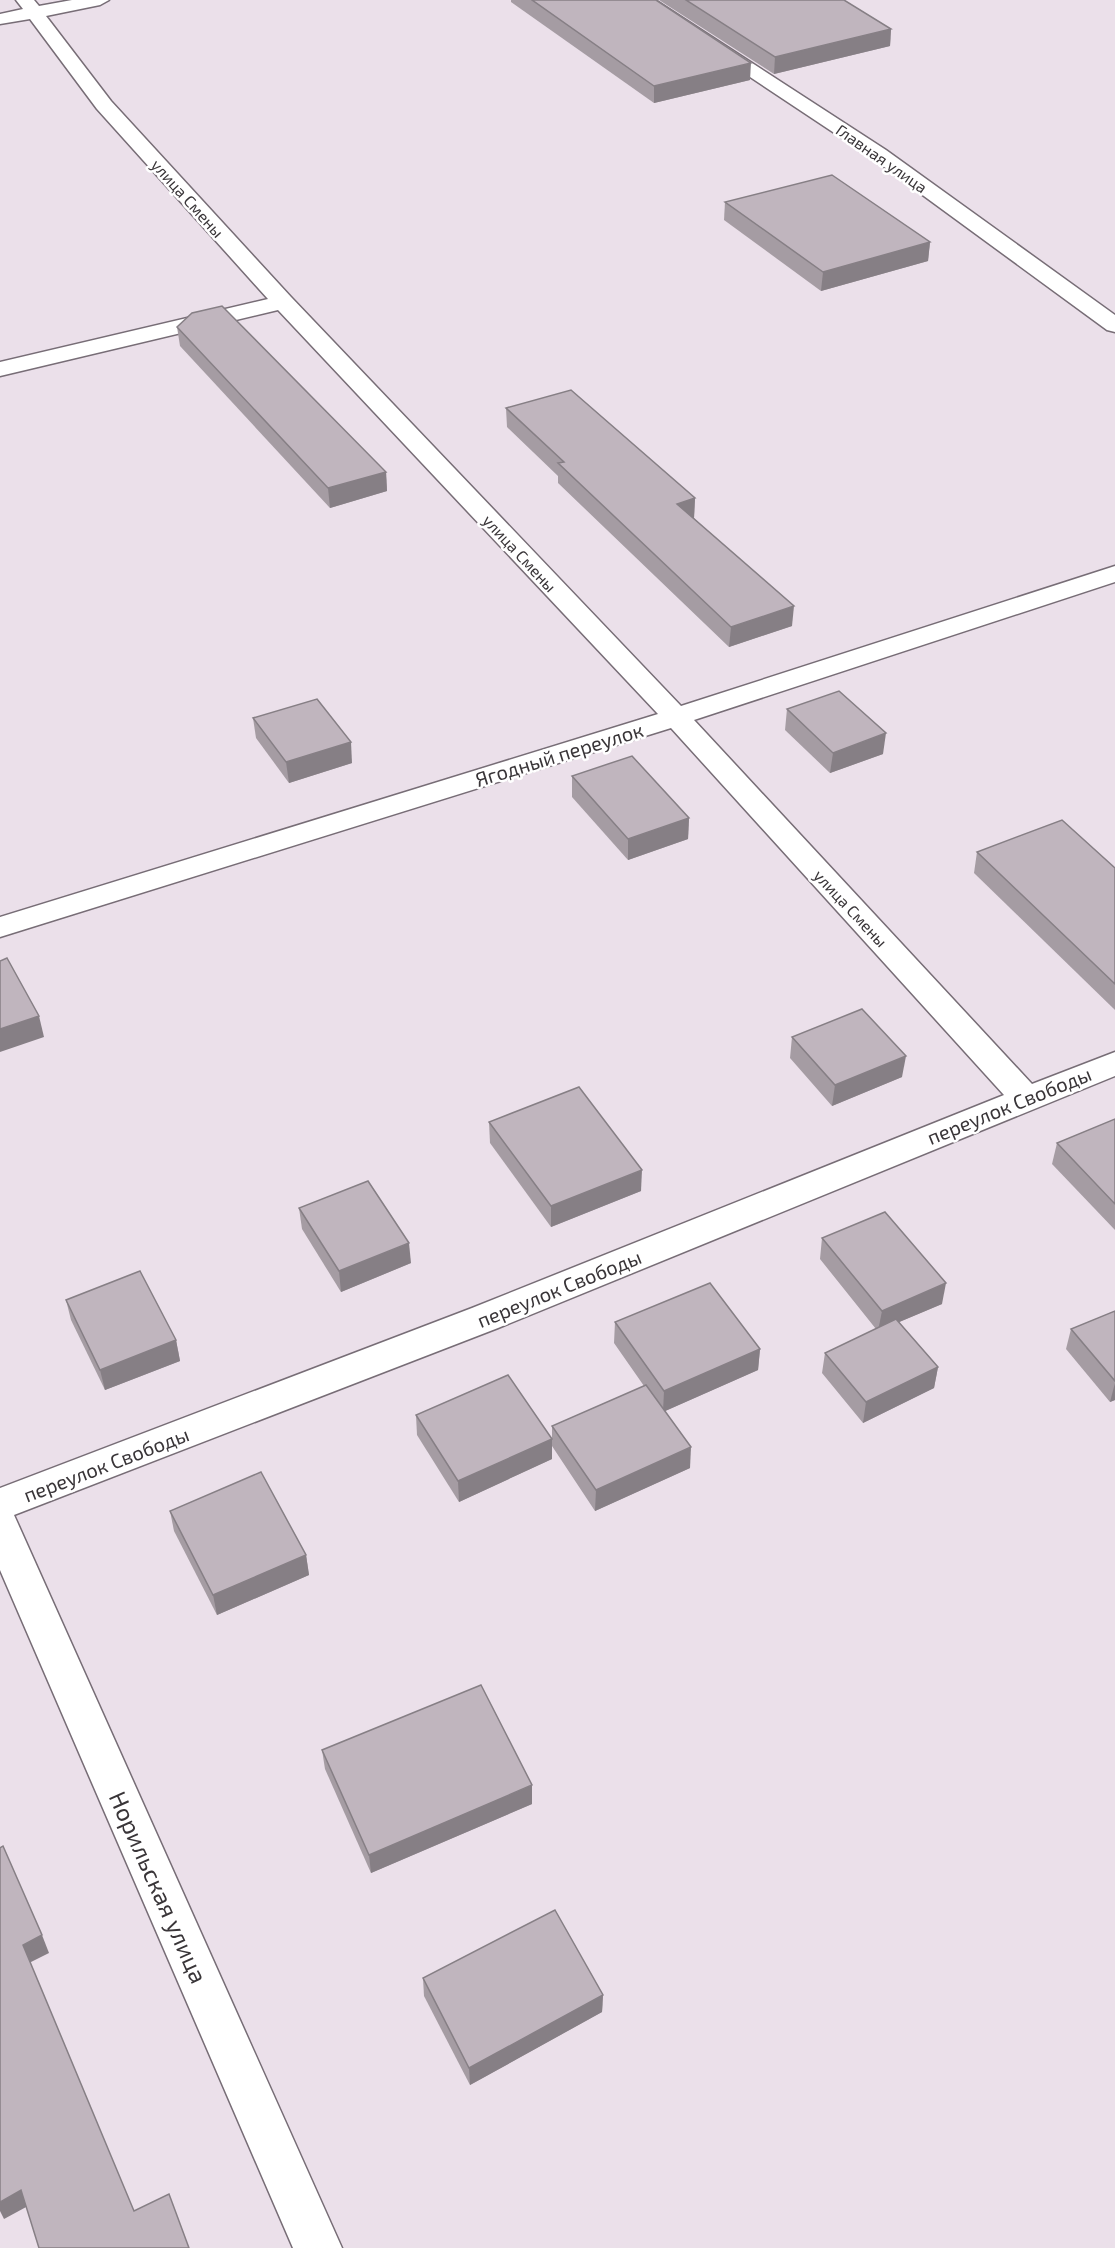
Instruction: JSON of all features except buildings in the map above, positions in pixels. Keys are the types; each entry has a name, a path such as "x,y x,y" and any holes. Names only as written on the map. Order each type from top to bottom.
{"street":[{"path":"0,19 31,6 100,0"},
{"name":"Главная улица","path":"643,0 879,154 1115,325"},
{"name":"улица Смены","path":"31,6 104,105 283,302 675,717 1025,1097"},
{"path":"0,369 283,302"},
{"name":"Ягодный переулок","path":"0,927 675,717 1115,574"},
{"name":"переулок Свободы","path":"0,1504 485,1318 1025,1097 1115,1063"},
{"name":"Норильская улица","path":"0,1526 318,2248"}]}
